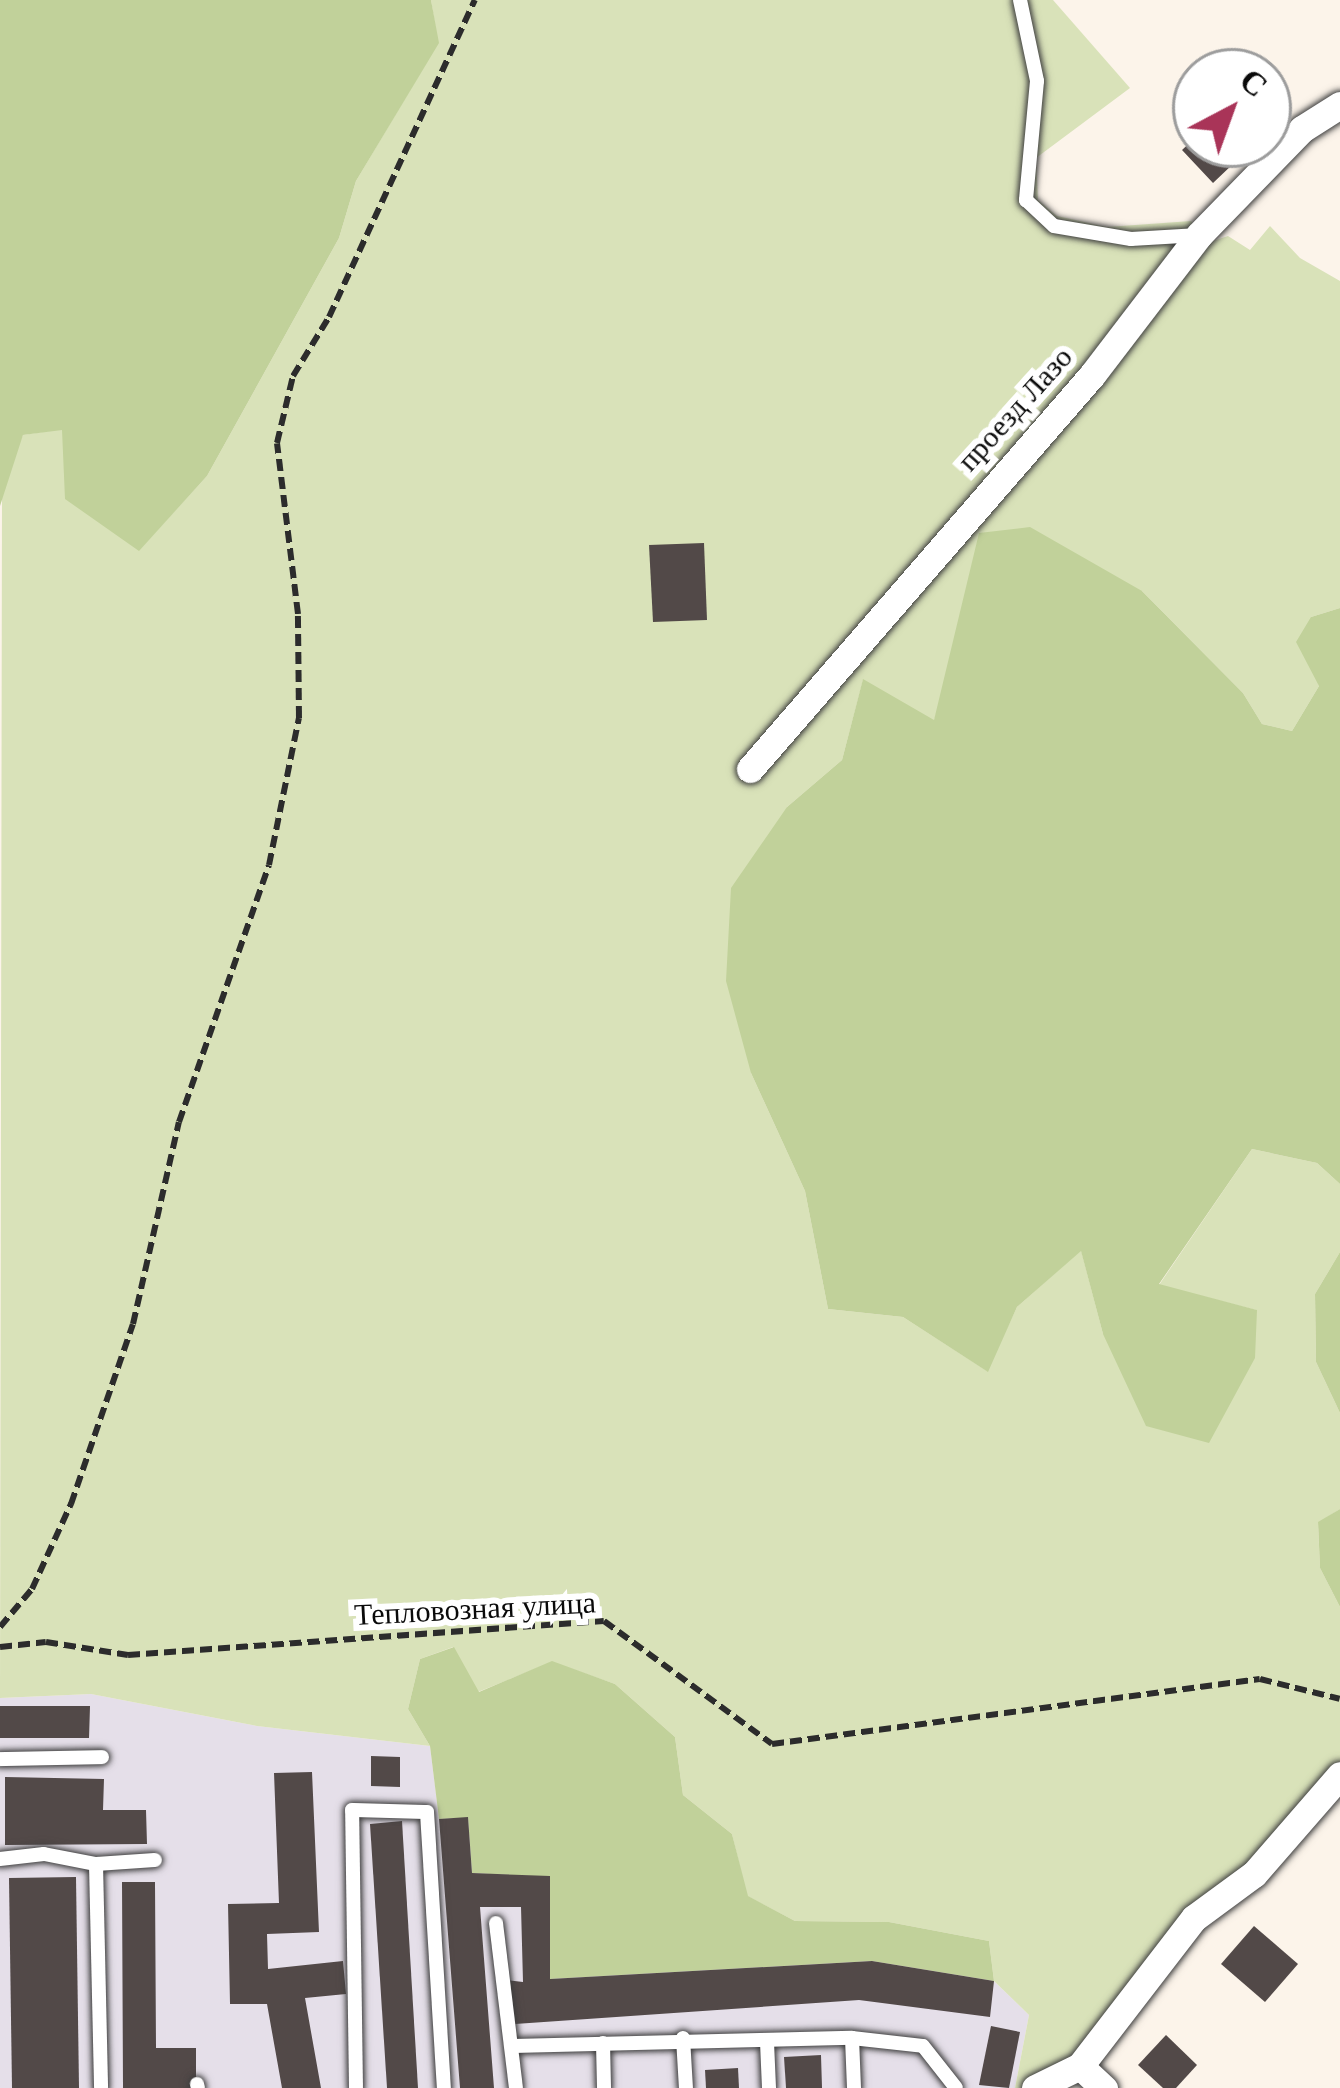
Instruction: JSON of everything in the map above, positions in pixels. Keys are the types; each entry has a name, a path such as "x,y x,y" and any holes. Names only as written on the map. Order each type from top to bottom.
{"street":[{"name":"проезд Лазо","path":"750,769 1091,375 1199,235 1302,129 1340,105"},
{"path":"1034,2088 1080,2066 1194,1918 1254,1874 1340,1775"},
{"path":"1080,2066 1104,2088"}],"lane":[{"path":"1020,0 1037,81 1026,200 1054,226 1131,238 1199,235"},
{"path":"0,1760 102,1757"},
{"path":"356,2088 352,1810 428,1812 444,2088"},
{"path":"0,1859 44,1854 96,1864 155,1859"},
{"path":"96,1864 100,2088"},
{"path":"496,1923 516,2088"},
{"path":"513,2046 683,2038 767,2042 852,2038 923,2046 956,2088"},
{"path":"683,2038 686,2088"},
{"path":"852,2038 854,2088"},
{"path":"767,2042 769,2088"},
{"path":"603,2043 604,2088"}],"path":[{"path":"0,1627 32,1588 71,1504 133,1324 178,1122 268,866 299,718 298,614 277,443 293,376 329,317 475,0"},
{"name":"Тепловозная улица","path":"0,1647 46,1642 128,1655 604,1621 772,1744 1260,1679 1340,1700"}],"shaded area":[{"path":"91,1694 257,1726 430,1746 439,1818 468,1817 550,1876 550,1978 872,1961 994,1981 1029,2015 1015,2088 0,2088 0,1698"}],"green space":[{"path":"0,0 431,0 439,43 356,181 339,238 207,476 139,551 65,499 62,430 23,435 0,506"},
{"path":"431,0 1053,0 1130,88 1036,158 1038,200 1057,216 1107,227 1191,221 1207,243 1228,236 1250,250 1270,226 1300,258 1340,281 1340,608 1311,617 1319,686 1292,731 1262,724 1243,693 1142,591 952,660 934,721 863,680 842,760 787,807 751,1073 805,1191 828,1309 903,1317 987,1371 1017,1307 1081,1250 1103,1334 1256,1310 1159,1285 1252,1149 1317,1163 1340,1184 1340,1252 1315,1294 1316,1362 1340,1413 1340,1509 1318,1523 1320,1568 1340,1607 1340,1761 1080,2049 1035,2088 1015,2088 1029,2015 994,1981 989,1941 889,1922 795,1921 747,1896 732,1834 683,1795 675,1737 615,1684 552,1662 478,1692 453,1647 420,1659 408,1709 430,1746 257,1726 91,1694 0,1698 2,482 23,435 62,429 139,550 207,476 339,238 356,181 438,43"},
{"path":"1030,527 1142,591 1243,693 1262,724 1292,731 1319,686 1296,642 1311,617 1340,608 1340,1184 1317,1163 1252,1149 1159,1284 1257,1310 1255,1358 1209,1443 1146,1426 1103,1334 1081,1251 1017,1307 988,1372 903,1317 828,1309 805,1191 751,1073 726,981 731,888 787,807 842,760 863,679 934,720 979,533"},
{"path":"1340,1252 1340,1413 1316,1362 1315,1294"},
{"path":"1340,1509 1340,1607 1320,1568 1318,1522"},
{"path":"454,1647 479,1692 552,1661 615,1684 675,1737 683,1795 732,1834 748,1896 795,1921 889,1922 989,1941 994,1981 872,1961 550,1979 550,1877 472,1873 468,1818 439,1819 430,1746 408,1709 420,1659"}],"building":[{"path":"1199,168 1229,168 1213,183"},
{"path":"704,543 707,620 653,622 649,545"},
{"path":"0,1706 90,1706 89,1738 0,1738"},
{"path":"371,1756 400,1757 400,1787 371,1786"},
{"path":"312,1772 319,1932 267,1934 268,1969 343,1961 346,1994 305,1998 321,2088 282,2088 267,2004 230,2004 228,1904 279,1903 274,1773"},
{"path":"5,1777 104,1779 103,1810 146,1810 147,1844 5,1845"},
{"path":"468,1817 472,1873 550,1876 550,1979 872,1961 994,1981 990,2017 859,2000 515,2024 507,1980 523,1982 521,1907 480,1907 494,2088 460,2088 439,1819"},
{"path":"402,1821 418,2088 387,2088 370,1824"},
{"path":"76,1877 79,2088 12,2088 9,1878"},
{"path":"122,1882 155,1882 156,2048 196,2048 196,2088 123,2088"},
{"path":"1254,1926 1298,1964 1265,2002 1221,1964"},
{"path":"991,2026 1020,2032 1009,2088 979,2085"},
{"path":"1166,2035 1197,2065 1176,2088 1163,2088 1138,2065"},
{"path":"821,2055 822,2088 786,2088 784,2057"},
{"path":"738,2068 739,2088 706,2088 705,2070"}]}
